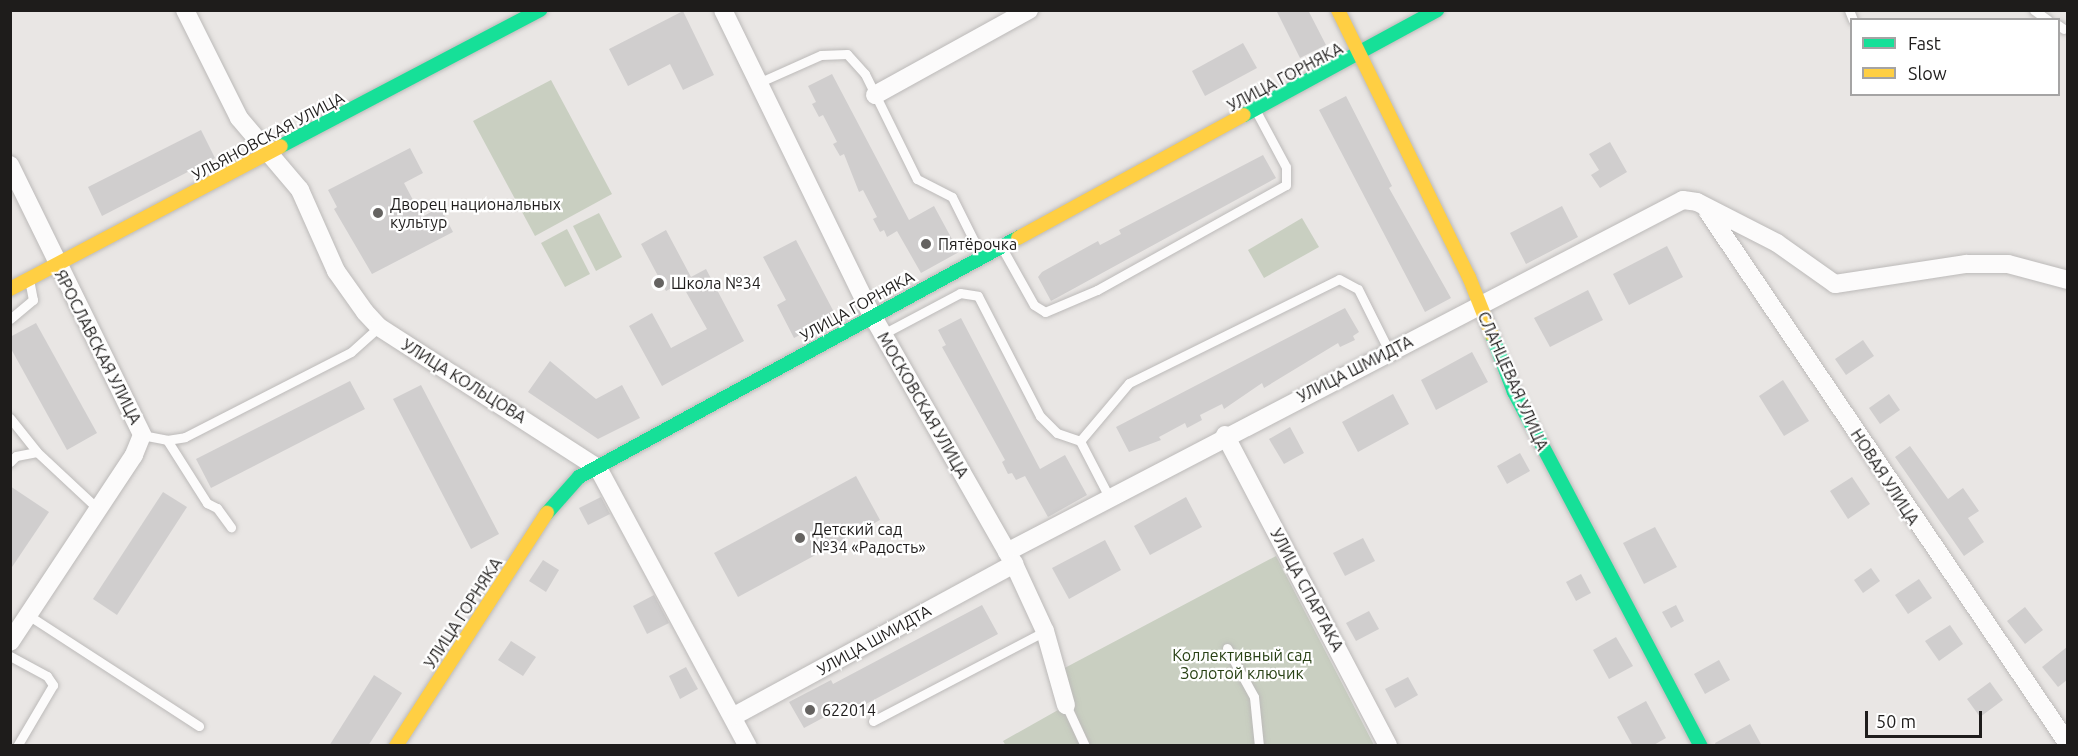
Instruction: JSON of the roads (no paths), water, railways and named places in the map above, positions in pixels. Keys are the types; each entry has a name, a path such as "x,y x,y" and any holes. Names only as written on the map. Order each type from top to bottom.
{"main road":[{"name":"УЛЬЯНОВСКАЯ УЛИЦА","path":"10,290 270,155 540,10"},
{"name":"СЛАНЦЕВАЯ УЛИЦА","path":"1338,10 1469,277 1478,305 1524,412 1701,746"},
{"name":"УЛИЦА ГОРНЯКА","path":"396,746 554,502 567,486 873,315 1361,55 1437,10"}],"street":[{"name":"УЛИЦА КОЛЬЦОВА","path":"185,10 239,118 300,190 352,296 379,327 598,468 734,716 748,746"},
{"name":"МОСКОВСКАЯ УЛИЦА","path":"723,10 756,84 873,315 1010,558 1045,631 1066,705"},
{"path":"875,95 1029,10"},
{"name":"ЯРОСЛАВСКАЯ УЛИЦА","path":"10,165 56,266 139,422 142,435 134,455 97,507 10,642"},
{"name":"УЛИЦА ШМИДТА","path":"734,716 1010,558 1109,497 1683,200 1705,208 1777,243 1835,284 1966,264 2008,264 2067,280"},
{"name":"НОВАЯ УЛИЦА","path":"1705,208 2067,744"},
{"name":"УЛИЦА СПАРТАКА","path":"1225,435 1388,746"}],"lane":[{"path":"756,84 837,51 855,60 917,179 952,197 982,257"},
{"path":"1001,247 1034,304 1045,312 1097,290 1286,186 1286,167 1256,111"},
{"path":"1080,441 1129,383 1339,279 1358,289 1389,351"},
{"path":"10,319 33,300 35,292 29,280"},
{"path":"883,334 960,293 978,296 1040,416 1058,433 1080,441 1109,497"},
{"path":"142,435 167,440 185,437 351,352 379,327"},
{"path":"10,418 37,452 97,507"},
{"path":"167,440 207,502 217,508 231,527"},
{"path":"10,462 16,456 37,452"},
{"path":"28,615 199,726"},
{"path":"873,721 1045,631"},
{"path":"1227,648 1254,697 1259,746"},
{"path":"10,656 47,676 53,686 17,746"},
{"path":"1066,705 1085,746"}],"place":[{"name":"Дворец национальных культур","path":"378,213"},
{"name":"Пятёрочка","path":"926,244"},
{"name":"Школа №34","path":"659,283"},
{"name":"Детский сад №34 «Радость»","path":"800,538"},
{"name":"622014","path":"810,710"}],"park label":[{"name":"Коллективный сад Золотой ключик","path":"1242,664"}]}
